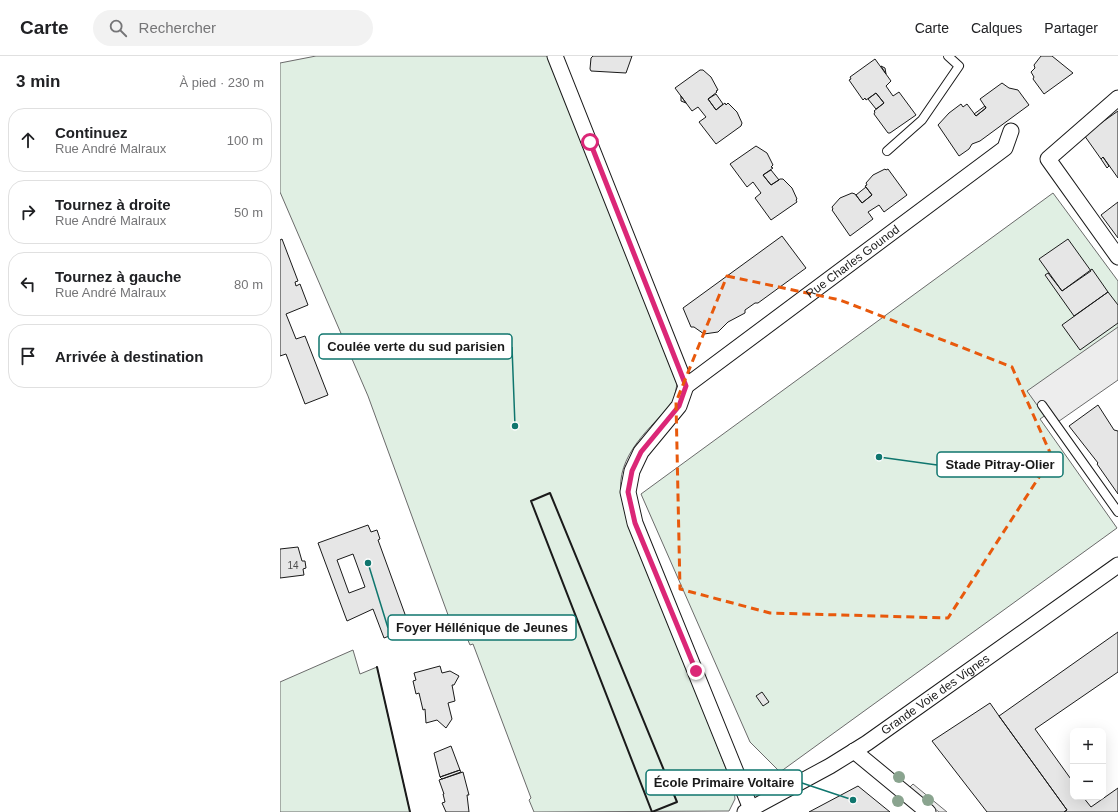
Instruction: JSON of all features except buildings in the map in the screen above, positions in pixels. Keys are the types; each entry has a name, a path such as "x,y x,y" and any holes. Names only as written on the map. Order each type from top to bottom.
{"street":[{"path":"555,56 686,386 679,406 641,452 632,471 628,492 635,523 748,811"},
{"path":"1118,98 1048,159 1118,257"},
{"name":"Rue Charles Gounod","path":"686,386 1004,148 1012,131"},
{"name":"Grande Voie des Vignes","path":"748,811 830,766 854,751 1118,565"},
{"path":"854,751 928,812"}],"lane":[{"path":"887,151 922,120 959,66 948,56"},
{"path":"1042,405 1118,512"}],"highlighted area":[{"path":"727,276 840,300 1012,367 1052,457 948,618 770,613 680,589 676,402"}],"green space":[{"path":"316,56 550,56 677,384 674,399 671,405 641,437 626,461 622,474 621,489 623,504 734,789 735,799 729,811 534,812 529,800 531,798 473,644 470,645 464,631 455,634 368,396 280,192 280,63"},
{"path":"1053,193 1118,281 1118,366 1040,419 1117,528 780,772 750,742 641,494"},
{"path":"353,650 360,674 377,667 410,812 280,812 280,682"}],"shaded area":[{"path":"1118,327 1118,380 1052,426 1027,391"},
{"path":"913,784 947,812 939,812 909,788"}],"wall":[{"path":"550,493 677,802 652,812 531,501 550,493"},
{"path":"377,667 410,812"}],"place":[{"name":"Coulée verte du sud parisien","path":"515,426"},
{"name":"Stade Pitray-Olier","path":"879,457"},
{"name":"Foyer Héllénique de Jeunes","path":"368,563"},
{"name":"École Primaire Voltaire","path":"853,800"}],"route":[{"path":"590,142 686,386 679,406 641,452 632,471 628,492 635,523 696,671"}]}
